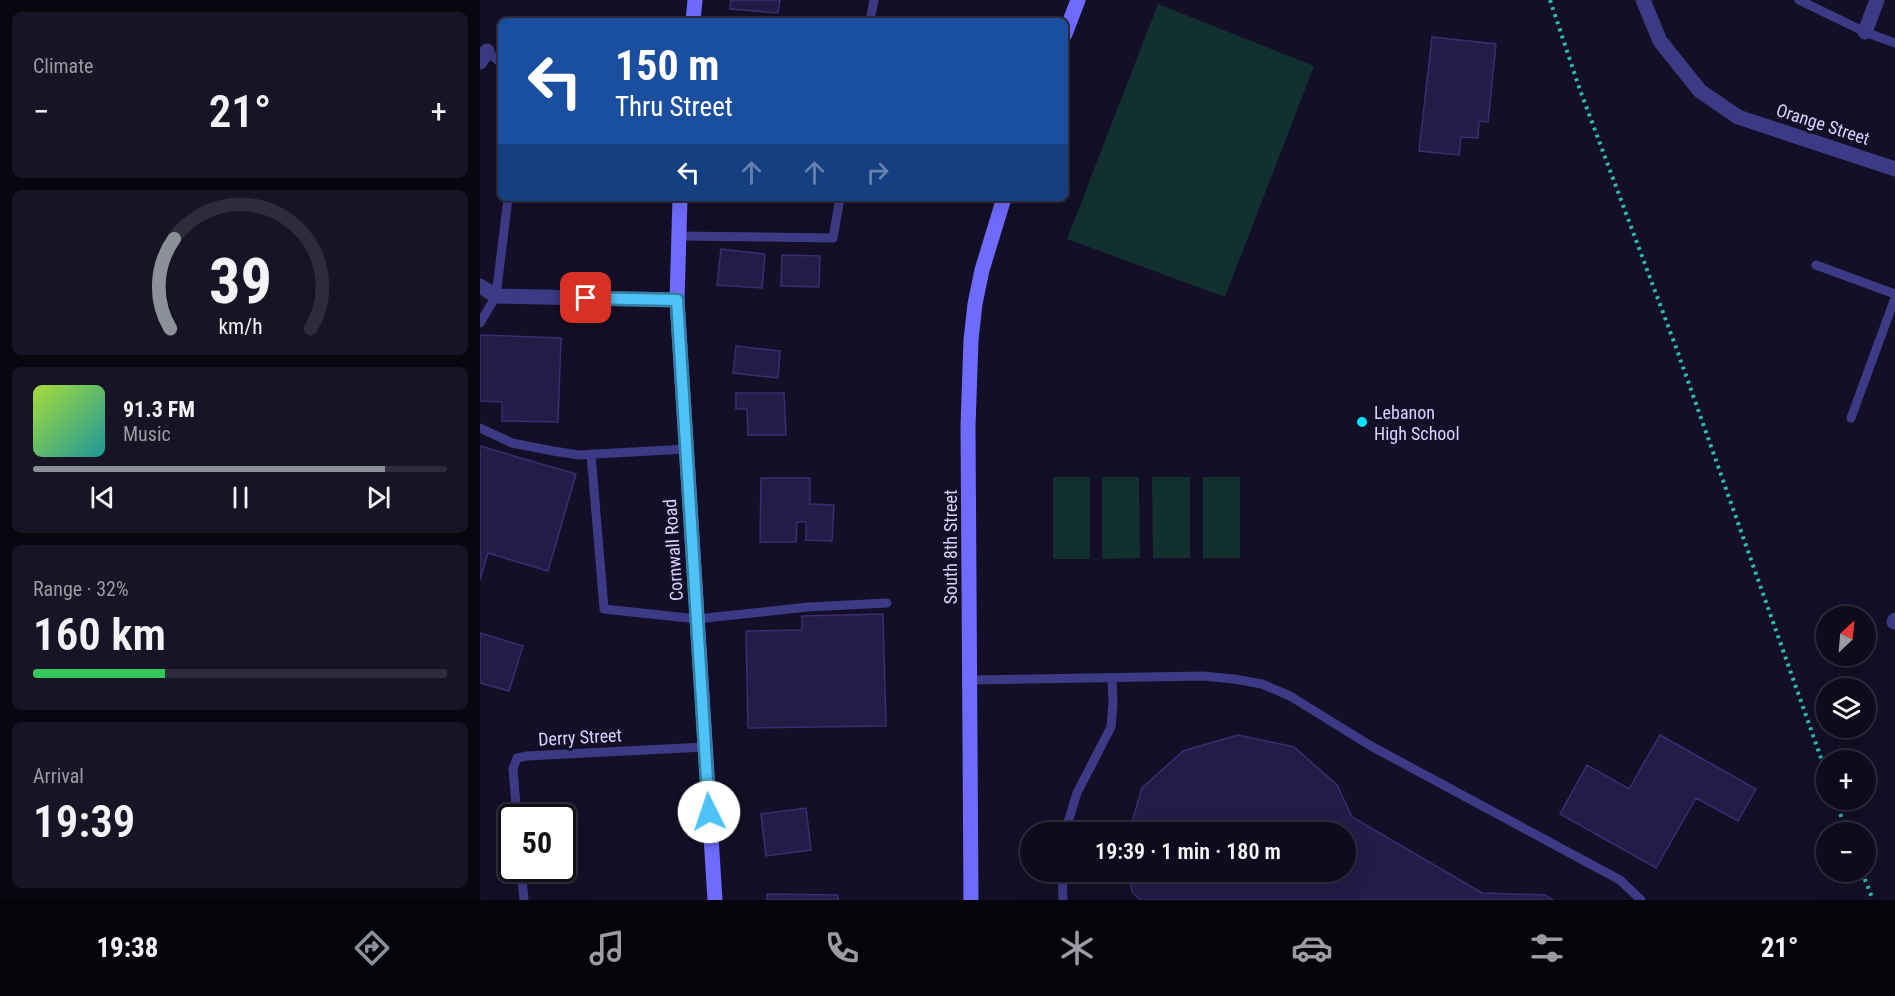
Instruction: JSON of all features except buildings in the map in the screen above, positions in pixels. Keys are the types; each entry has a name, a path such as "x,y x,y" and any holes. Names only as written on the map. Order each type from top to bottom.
{"street":[{"path":"693,18 695,0"},
{"path":"1068,26 1078,0"},
{"name":"Orange Street","path":"1643,0 1660,40 1700,92 1738,117 1895,169"},
{"path":"1865,32 1877,0"},
{"name":"Cornwall Road","path":"680,201 677,300 715,900"},
{"name":"South 8th Street","path":"971,900 968,426 971,340 982,270 1003,201"},
{"path":"480,286 496,296 677,300"},
{"path":"959,900 970,864"}],"lane":[{"path":"870,18 873,0"},
{"path":"1799,0 1895,44"},
{"path":"482,54 498,62"},
{"path":"480,323 496,296 508,201"},
{"path":"678,236 833,238 839,201"},
{"path":"1816,265 1895,296 1851,418"},
{"path":"480,428 512,443 579,454 686,449"},
{"path":"591,454 604,609 697,619 808,607 886,603"},
{"path":"970,680 1203,676 1262,684 1290,696 1371,746 1620,880 1641,900"},
{"path":"1068,822 1077,793 1110,727 1113,703 1112,678"},
{"name":"Derry Street","path":"516,804 513,769 517,758 705,747"},
{"path":"522,882 524,900"},
{"path":"1062,882 1063,900"}],"path":[{"path":"1550,0 1580,90 1689,382 1818,750"},
{"path":"1866,882 1873,900"}],"green space":[{"path":"1158,4 1314,66 1225,297 1067,239"},
{"path":"1053,477 1090,477 1090,559 1053,559"},
{"path":"1102,477 1139,477 1140,558 1102,559"},
{"path":"1152,477 1190,477 1190,558 1153,558"},
{"path":"1203,477 1240,477 1240,558 1203,558"}],"place":[{"name":"Lebanon High School","path":"1362,422"}],"route":[{"path":"586,298 677,300 709,812"}]}
